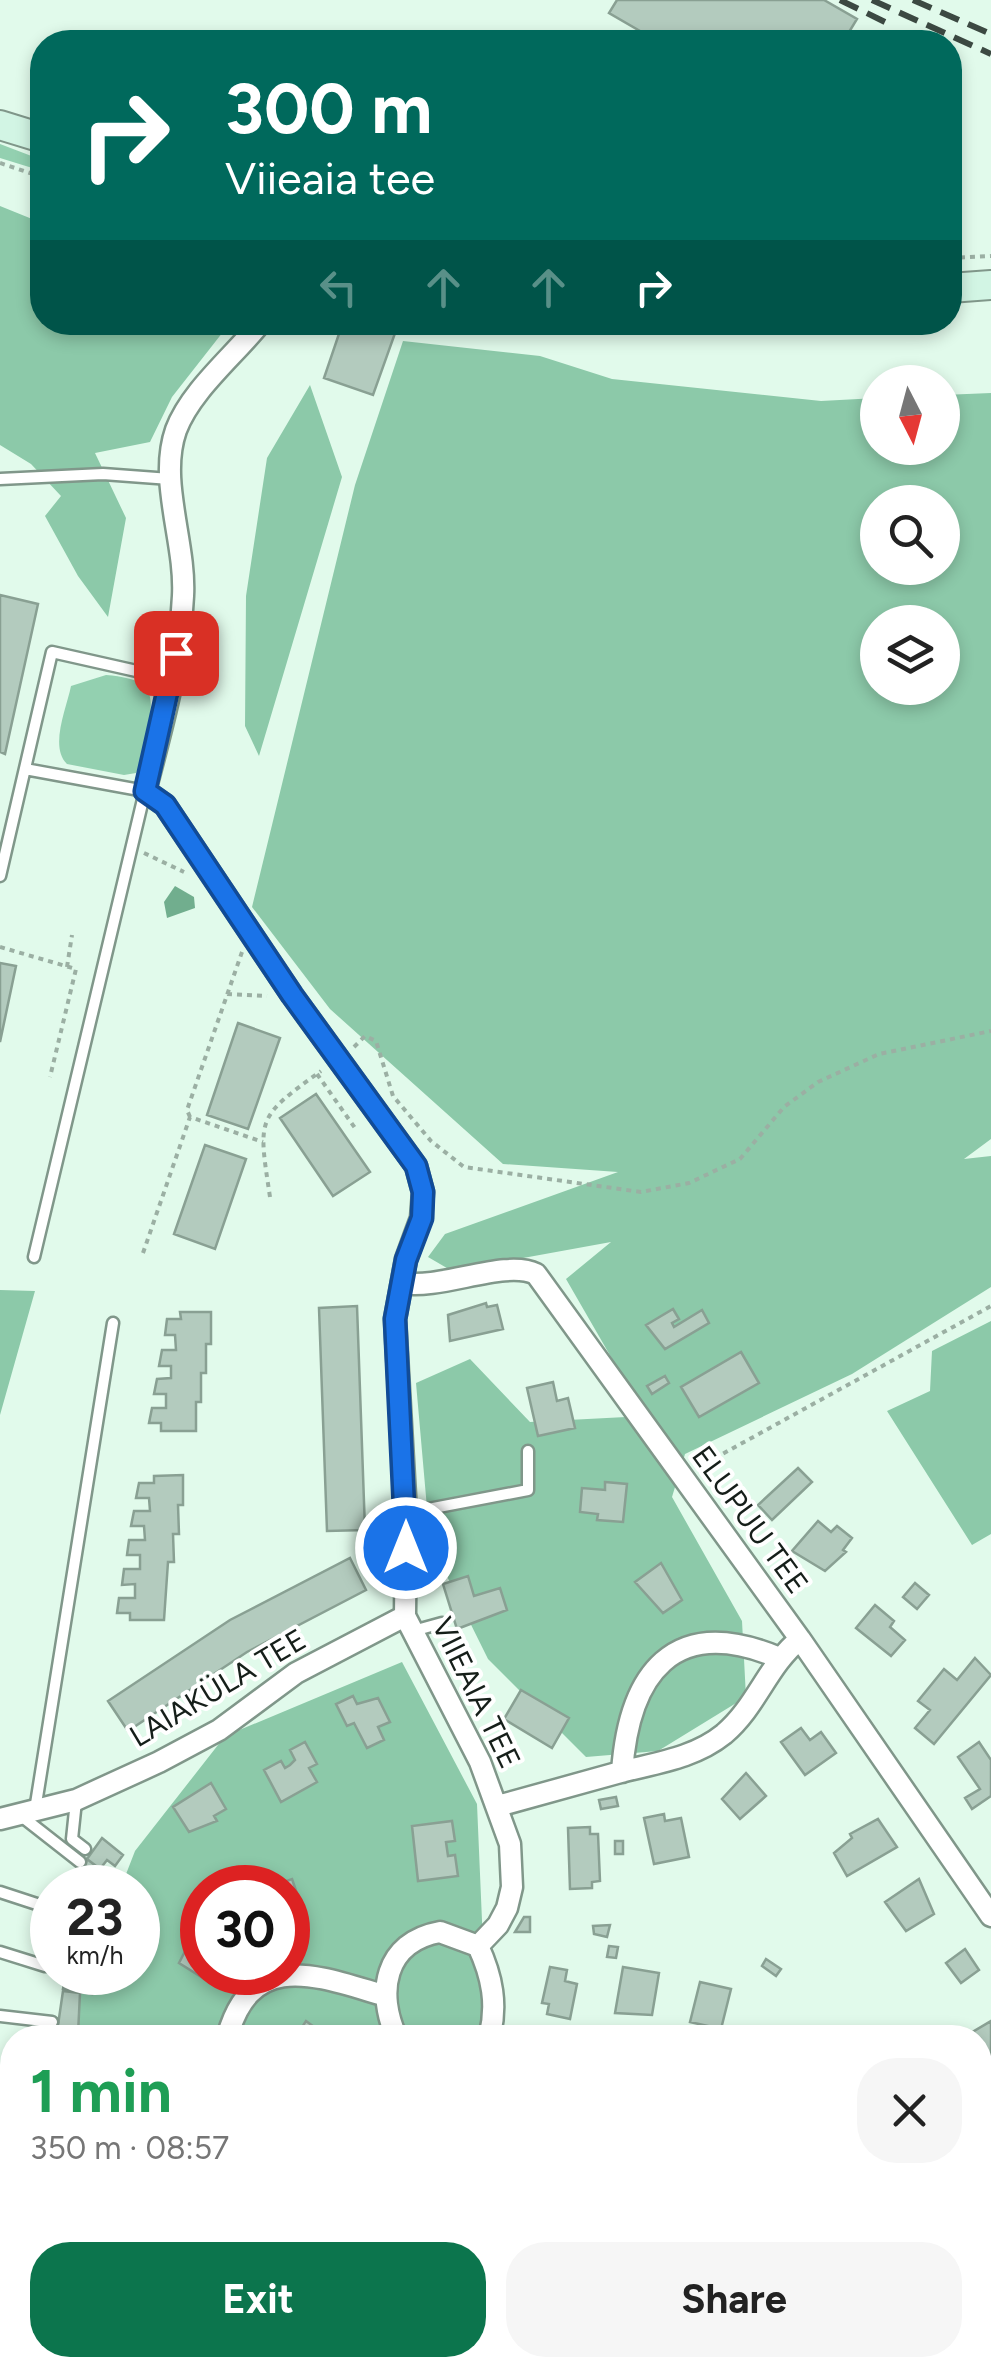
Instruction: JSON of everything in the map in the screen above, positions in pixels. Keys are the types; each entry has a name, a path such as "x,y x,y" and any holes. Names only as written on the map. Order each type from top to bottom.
{"main road":[{"path":"0,125 30,134"},
{"path":"962,287 991,284"}],"street":[{"path":"145,791 172,679 183,594 182,544 170,479 170,451 190,405 250,335"},
{"name":"VIIEAIA TEE","path":"145,791 165,805 332,1065 416,1166 423,1192 422,1218 395,1319 409,1624 460,1719 510,1844 512,1888 498,1926 478,1946"},
{"name":"ELUPUU TEE","path":"402,1283 423,1287 518,1270 536,1274 800,1639 991,1916"},
{"name":"LAIAKÜLA TEE","path":"18,1815 76,1800 218,1730 296,1673 409,1624"},
{"path":"498,1806 672,1761 722,1736 757,1698 777,1658 800,1639"},
{"path":"622,1772 634,1699 646,1677 674,1654 693,1646 731,1644 777,1658"},
{"path":"393,2025 383,1995 390,1970 409,1944 425,1934 440,1932 478,1946 494,1999 491,2025"},
{"path":"234,2025 250,1992 284,1974 310,1974 383,1995"}],"lane":[{"path":"0,478 102,474 170,479"},
{"path":"0,876 52,652 172,679"},
{"path":"25,769 145,791 34,1257"},
{"path":"80,1862 18,1815 113,1322"},
{"path":"406,1513 528,1490 528,1451"},
{"path":"409,1624 442,1623"},
{"path":"76,1800 72,1839 85,1849"},
{"path":"0,1892 30,1902"},
{"path":"0,1952 30,1961"},
{"path":"0,2016 52,2022"}],"path":[{"path":"0,163 30,173"},
{"path":"962,257 991,256"},
{"path":"67,966 72,936"},
{"path":"0,947 76,968 50,1076"},
{"path":"142,1253 242,950"},
{"path":"227,994 274,996"},
{"path":"270,1197 263,1142 266,1122 275,1104 332,1065 365,1036 376,1041 393,1096 431,1141 464,1168 640,1192 689,1183 740,1159 784,1107 818,1082 864,1061 991,1031"},
{"path":"317,1074 355,1128"},
{"path":"190,1117 263,1142"},
{"path":"682,1477 991,1306"}],"shaded area":[{"path":"0,144 30,155 30,167 0,158"},
{"path":"0,206 30,218 30,335 221,335 172,397 150,442 95,453 126,518 108,617 78,576 45,516 61,496 31,464 0,445"},
{"path":"403,341 540,356 612,379 821,401 860,399 860,465 960,465 960,394 991,393 991,1139 964,1159 991,1156 991,1287 852,1374 685,1454 672,1497 742,1621 746,1697 658,1751 586,1757 488,1659 430,1542 416,1383 470,1359 530,1422 645,1416 566,1279 611,1242 452,1271 428,1257 445,1234 618,1172 503,1164 330,1009 252,907 355,485"},
{"path":"310,385 342,477 259,756 245,726 246,596 267,458"},
{"path":"106,675 142,684 150,697 150,719 136,773 124,775 67,764 59,748 71,686"},
{"path":"175,886 194,897 195,908 167,918 164,902"},
{"path":"0,1290 35,1291 0,1415"},
{"path":"991,1321 991,1534 972,1545 887,1411 930,1391 932,1351"},
{"path":"402,1662 477,1804 486,2025 68,2025 80,1995 160,1995 160,1865 130,1865 135,1851 225,1736"}],"building":[{"path":"617,0 824,0 857,19 850,30 638,30 609,13"},
{"path":"339,335 394,335 373,395 324,378"},
{"path":"0,595 38,604 5,754 0,752"},
{"path":"0,963 16,966 0,1042"},
{"path":"238,1023 280,1038 248,1129 207,1115"},
{"path":"316,1094 370,1172 333,1196 280,1118"},
{"path":"205,1145 246,1159 215,1249 174,1234"},
{"path":"486,1303 487,1307 497,1305 503,1329 450,1341 448,1315"},
{"path":"357,1306 365,1530 327,1531 319,1308"},
{"path":"673,1309 679,1319 672,1323 674,1327 702,1310 709,1323 665,1349 646,1325"},
{"path":"180,1312 211,1312 211,1344 206,1344 206,1373 201,1373 201,1402 196,1402 196,1431 161,1431 161,1423 149,1423 152,1408 166,1408 166,1394 154,1394 157,1379 171,1378 171,1366 159,1366 162,1350 176,1350 175,1335 165,1335 167,1319 181,1319"},
{"path":"741,1352 759,1383 699,1417 681,1387"},
{"path":"665,1376 669,1383 652,1394 647,1386"},
{"path":"553,1382 557,1401 568,1398 575,1428 538,1436 527,1388"},
{"path":"798,1468 812,1482 772,1520 758,1505"},
{"path":"183,1475 183,1505 178,1505 179,1534 173,1534 174,1562 168,1562 164,1620 130,1620 130,1613 117,1613 119,1598 135,1598 135,1584 122,1585 124,1569 140,1569 140,1555 127,1555 129,1540 145,1540 144,1526 131,1526 134,1511 150,1511 149,1498 136,1498 139,1483 154,1483 154,1476"},
{"path":"605,1482 627,1484 623,1522 597,1520 598,1514 580,1512 582,1488 605,1490"},
{"path":"818,1521 831,1532 837,1526 852,1538 843,1550 846,1552 825,1571 792,1551"},
{"path":"350,1558 366,1590 247,1652 128,1731 108,1701 230,1620"},
{"path":"661,1563 682,1600 663,1613 635,1582"},
{"path":"468,1576 474,1596 500,1588 507,1610 457,1629 443,1584"},
{"path":"915,1583 929,1595 917,1609 903,1597"},
{"path":"875,1605 894,1621 890,1627 905,1640 891,1656 856,1628"},
{"path":"975,1658 991,1675 934,1744 915,1728 930,1710 918,1701 944,1669 957,1680"},
{"path":"521,1690 569,1718 552,1748 504,1719"},
{"path":"353,1696 357,1704 378,1698 390,1722 378,1727 384,1740 367,1748 354,1723 347,1726 336,1704"},
{"path":"801,1728 810,1740 821,1732 836,1753 805,1775 781,1742"},
{"path":"305,1742 317,1764 309,1768 317,1782 281,1802 264,1770 281,1761 285,1768 290,1765 295,1760 290,1750"},
{"path":"979,1742 991,1760 991,1796 972,1809 965,1798 980,1789 958,1757"},
{"path":"746,1773 766,1796 740,1819 722,1799"},
{"path":"211,1783 226,1809 214,1816 217,1821 189,1832 173,1807"},
{"path":"616,1797 618,1806 601,1809 599,1800"},
{"path":"664,1814 665,1821 681,1818 689,1857 654,1864 644,1818"},
{"path":"878,1819 897,1847 847,1876 834,1853 852,1838 850,1834"},
{"path":"452,1821 455,1841 446,1842 448,1856 455,1855 458,1876 418,1881 412,1826"},
{"path":"590,1827 590,1834 598,1834 600,1881 592,1882 592,1888 570,1889 568,1828"},
{"path":"102,1838 123,1855 116,1865 107,1860 103,1865 95,1865 87,1859"},
{"path":"615,1841 623,1841 623,1854 615,1854"},
{"path":"919,1879 934,1914 906,1931 885,1902"},
{"path":"524,1917 530,1917 530,1932 515,1932"},
{"path":"610,1925 607,1937 594,1934 593,1926"},
{"path":"609,1946 618,1947 616,1958 607,1957"},
{"path":"965,1949 979,1970 961,1983 946,1963"},
{"path":"766,1959 781,1969 776,1976 762,1966"},
{"path":"550,1967 567,1970 565,1981 577,1984 570,2019 547,2014 549,2004 542,2003"},
{"path":"623,1967 659,1973 652,2015 615,2013"},
{"path":"700,1982 731,1989 722,2025 690,2022"},
{"path":"62,1995 80,1995 78,2025 58,2025"}],"railway":[{"path":"840,0 885,22"},
{"path":"872,0 938,30"},
{"path":"913,0 991,34"},
{"path":"962,41 991,54"}],"route":[{"path":"176,653 145,791 165,805 292,995 416,1166 423,1192 422,1218 406,1260 395,1319 403,1423 406,1548"}]}
